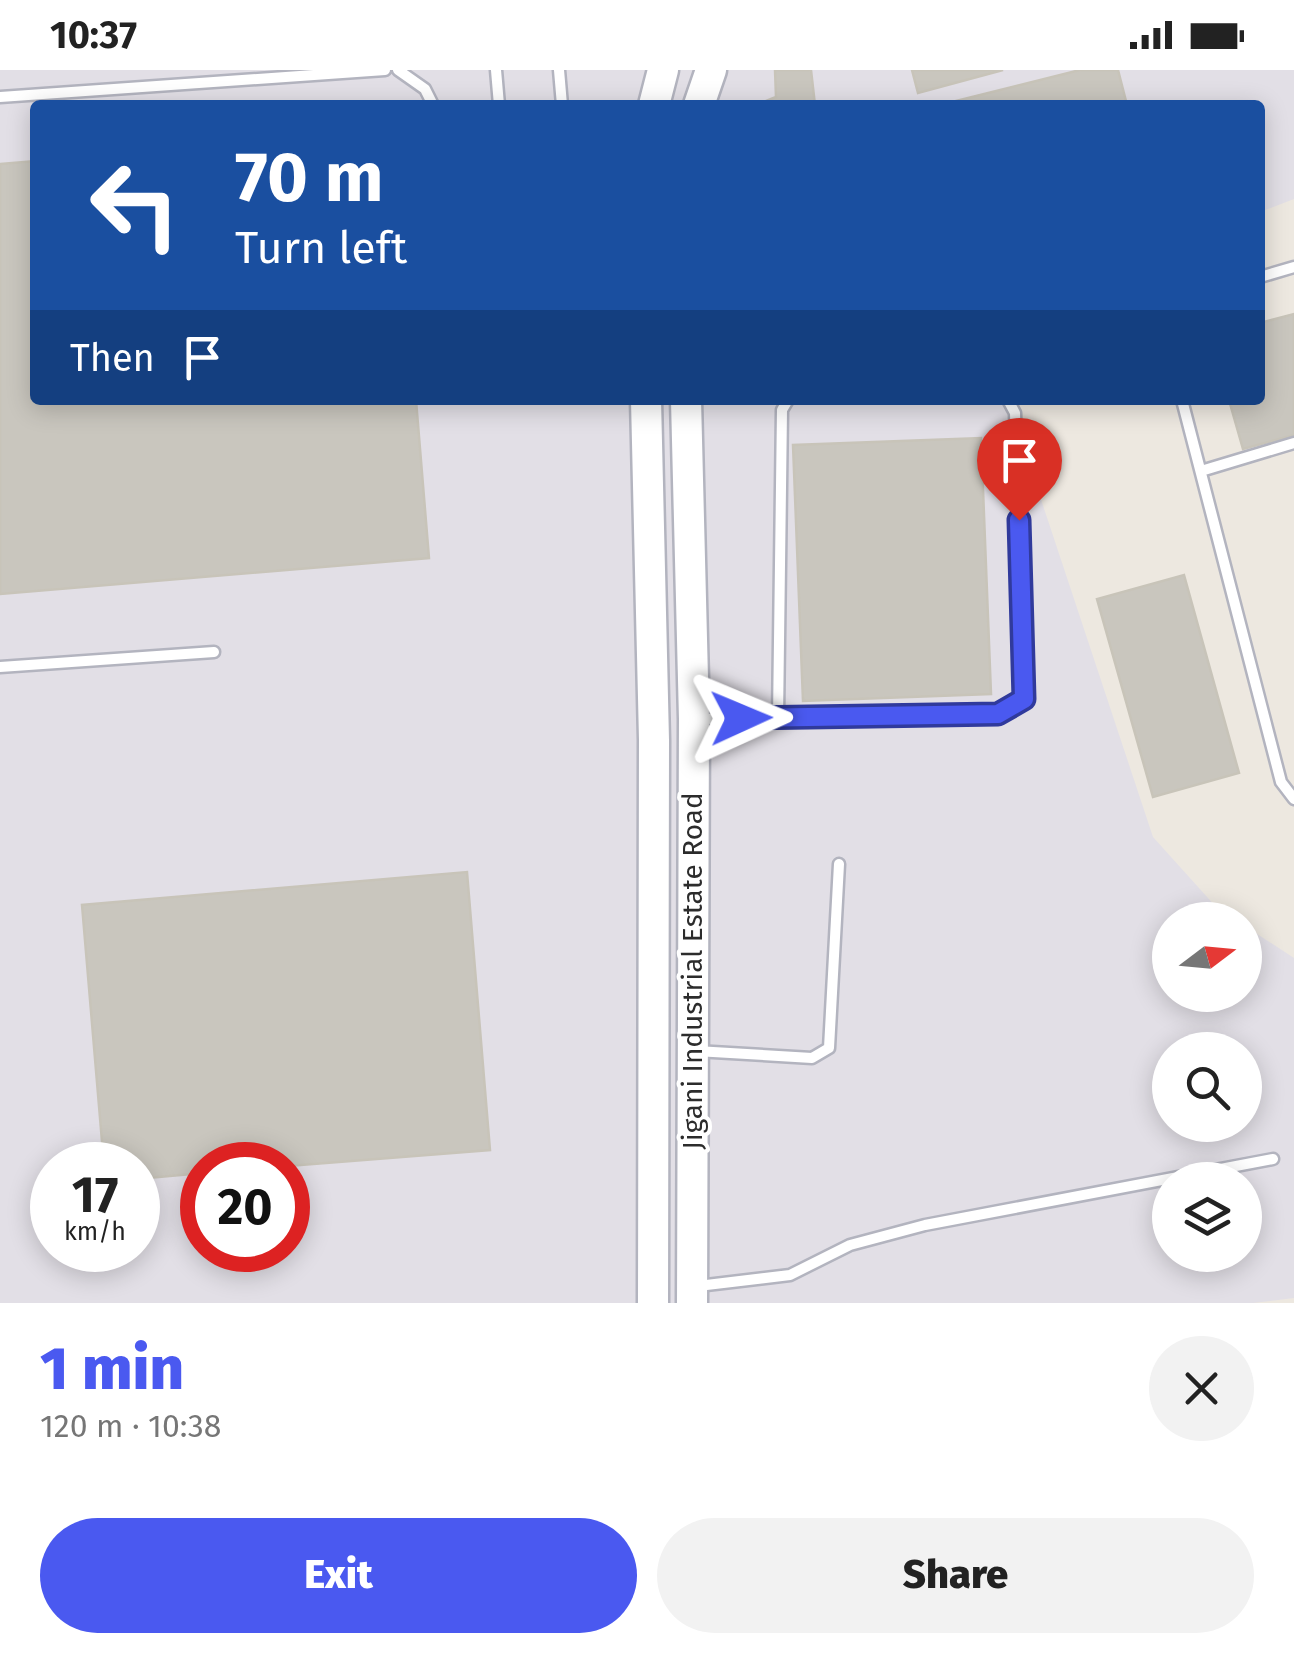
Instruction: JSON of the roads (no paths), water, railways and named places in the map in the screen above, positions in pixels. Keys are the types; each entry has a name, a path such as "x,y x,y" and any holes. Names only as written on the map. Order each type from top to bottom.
{"main road":[{"path":"655,100 664,70"},
{"path":"702,100 711,70"},
{"name":"Jigani Industrial Estate Road","path":"646,405 654,740 654,1303"},
{"name":"Jigani Industrial Estate Road","path":"686,405 694,719 692,1295"}],"lane":[{"path":"0,97 386,70"},
{"path":"398,70 425,89 430,100"},
{"path":"496,70 499,100"},
{"path":"558,70 561,100"},
{"path":"1265,276 1294,267"},
{"path":"778,718 785,405"},
{"path":"694,719 998,714 1024,699 1015,413 1011,405"},
{"path":"1183,405 1282,782 1294,799"},
{"path":"1201,471 1294,443"},
{"path":"0,667 214,652"},
{"path":"690,1051 812,1058 829,1048 839,864"},
{"path":"692,1295 790,1274 850,1245 925,1225 1274,1159"}]}
